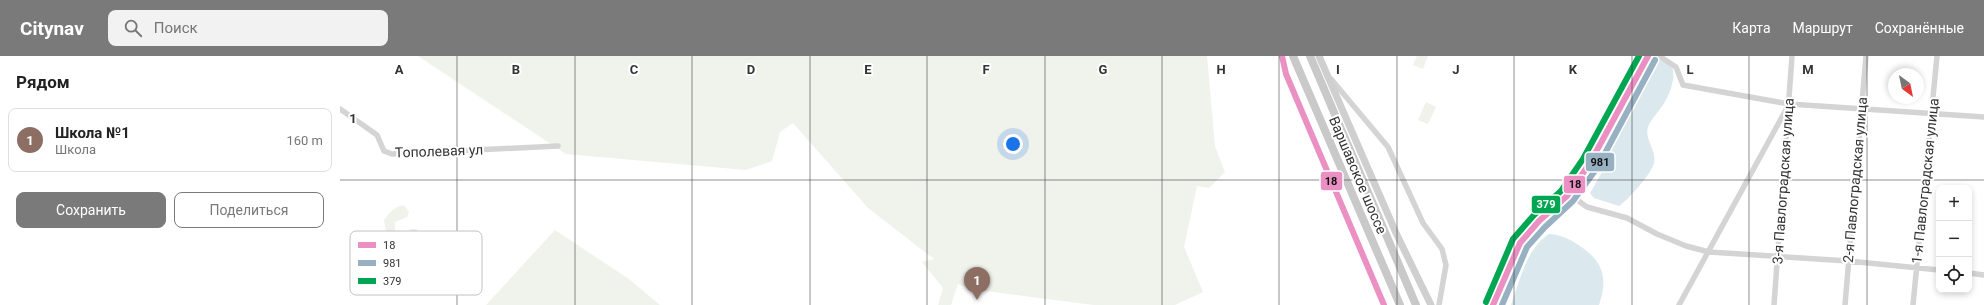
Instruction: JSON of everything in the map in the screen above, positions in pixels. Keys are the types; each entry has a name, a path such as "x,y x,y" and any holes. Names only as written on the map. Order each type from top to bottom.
{"main road":[{"path":"1282,56 1286,74 1384,305"},
{"name":"Варшавское шоссе","path":"1293,56 1400,305"},
{"name":"Варшавское шоссе","path":"1310,56 1416,304"},
{"path":"1318,56 1327,73 1396,233 1431,305"}],"street":[{"path":"1493,305 1520,243 1539,221 1567,196 1590,163 1648,56"},
{"path":"1659,56 1676,67 1683,86 1789,104 1984,117"},
{"name":"3-я Павлоградская улица","path":"1774,305 1792,56"},
{"name":"2-я Павлоградская улица","path":"1844,305 1866,56"},
{"name":"1-я Павлоградская улица","path":"1913,305 1933,113 1937,56"},
{"path":"1327,73 1388,147 1423,223 1442,249 1446,265 1439,305"},
{"path":"1680,305 1789,104"},
{"name":"Тополевая ул","path":"340,108 377,134 384,151 392,154 558,146"},
{"path":"1567,196 1576,199 1587,207 1627,218 1657,234 1686,246 1709,252 1848,261 1936,270"},
{"path":"1972,273 1984,275"}],"shaded area":[{"path":"418,56 1207,56 1215,146 1225,172 1209,188 1197,186 1184,247 1203,292 1175,305 1094,305 970,289 958,284 951,305 938,305 943,288 922,262 934,259 868,208 793,123 780,132 772,161 746,170 566,154"},
{"path":"1417,56 1428,56 1423,69 1413,65"},
{"path":"1658,59 1672,66 1673,83 1666,100 1648,127 1648,137 1654,156 1653,166 1638,188 1619,206 1594,198 1590,193 1605,167 1611,141 1620,125 1633,93 1651,65"},
{"path":"1426,102 1436,107 1428,124 1418,120"},
{"path":"404,205 409,212 407,217 395,222 395,231 386,231 384,220 392,210"},
{"path":"410,229 417,229 417,231 410,231"},
{"path":"555,230 629,279 660,305 486,305"},
{"path":"1549,234 1562,236 1569,239 1588,252 1599,265 1602,272 1603,287 1599,305 1511,305 1529,256 1541,240"}],"transit line":[{"name":"18","path":"1282,56 1286,74 1384,305"},
{"name":"379","path":"1486,302 1513,239 1534,215 1561,191 1583,159 1639,56"},
{"name":"18","path":"1493,305 1520,243 1539,221 1567,196 1590,163 1648,56"},
{"name":"981","path":"1502,305 1527,247 1545,227 1573,201 1597,168 1655,60"}],"place":[{"name":"Школа №1","path":"977,300"}]}
